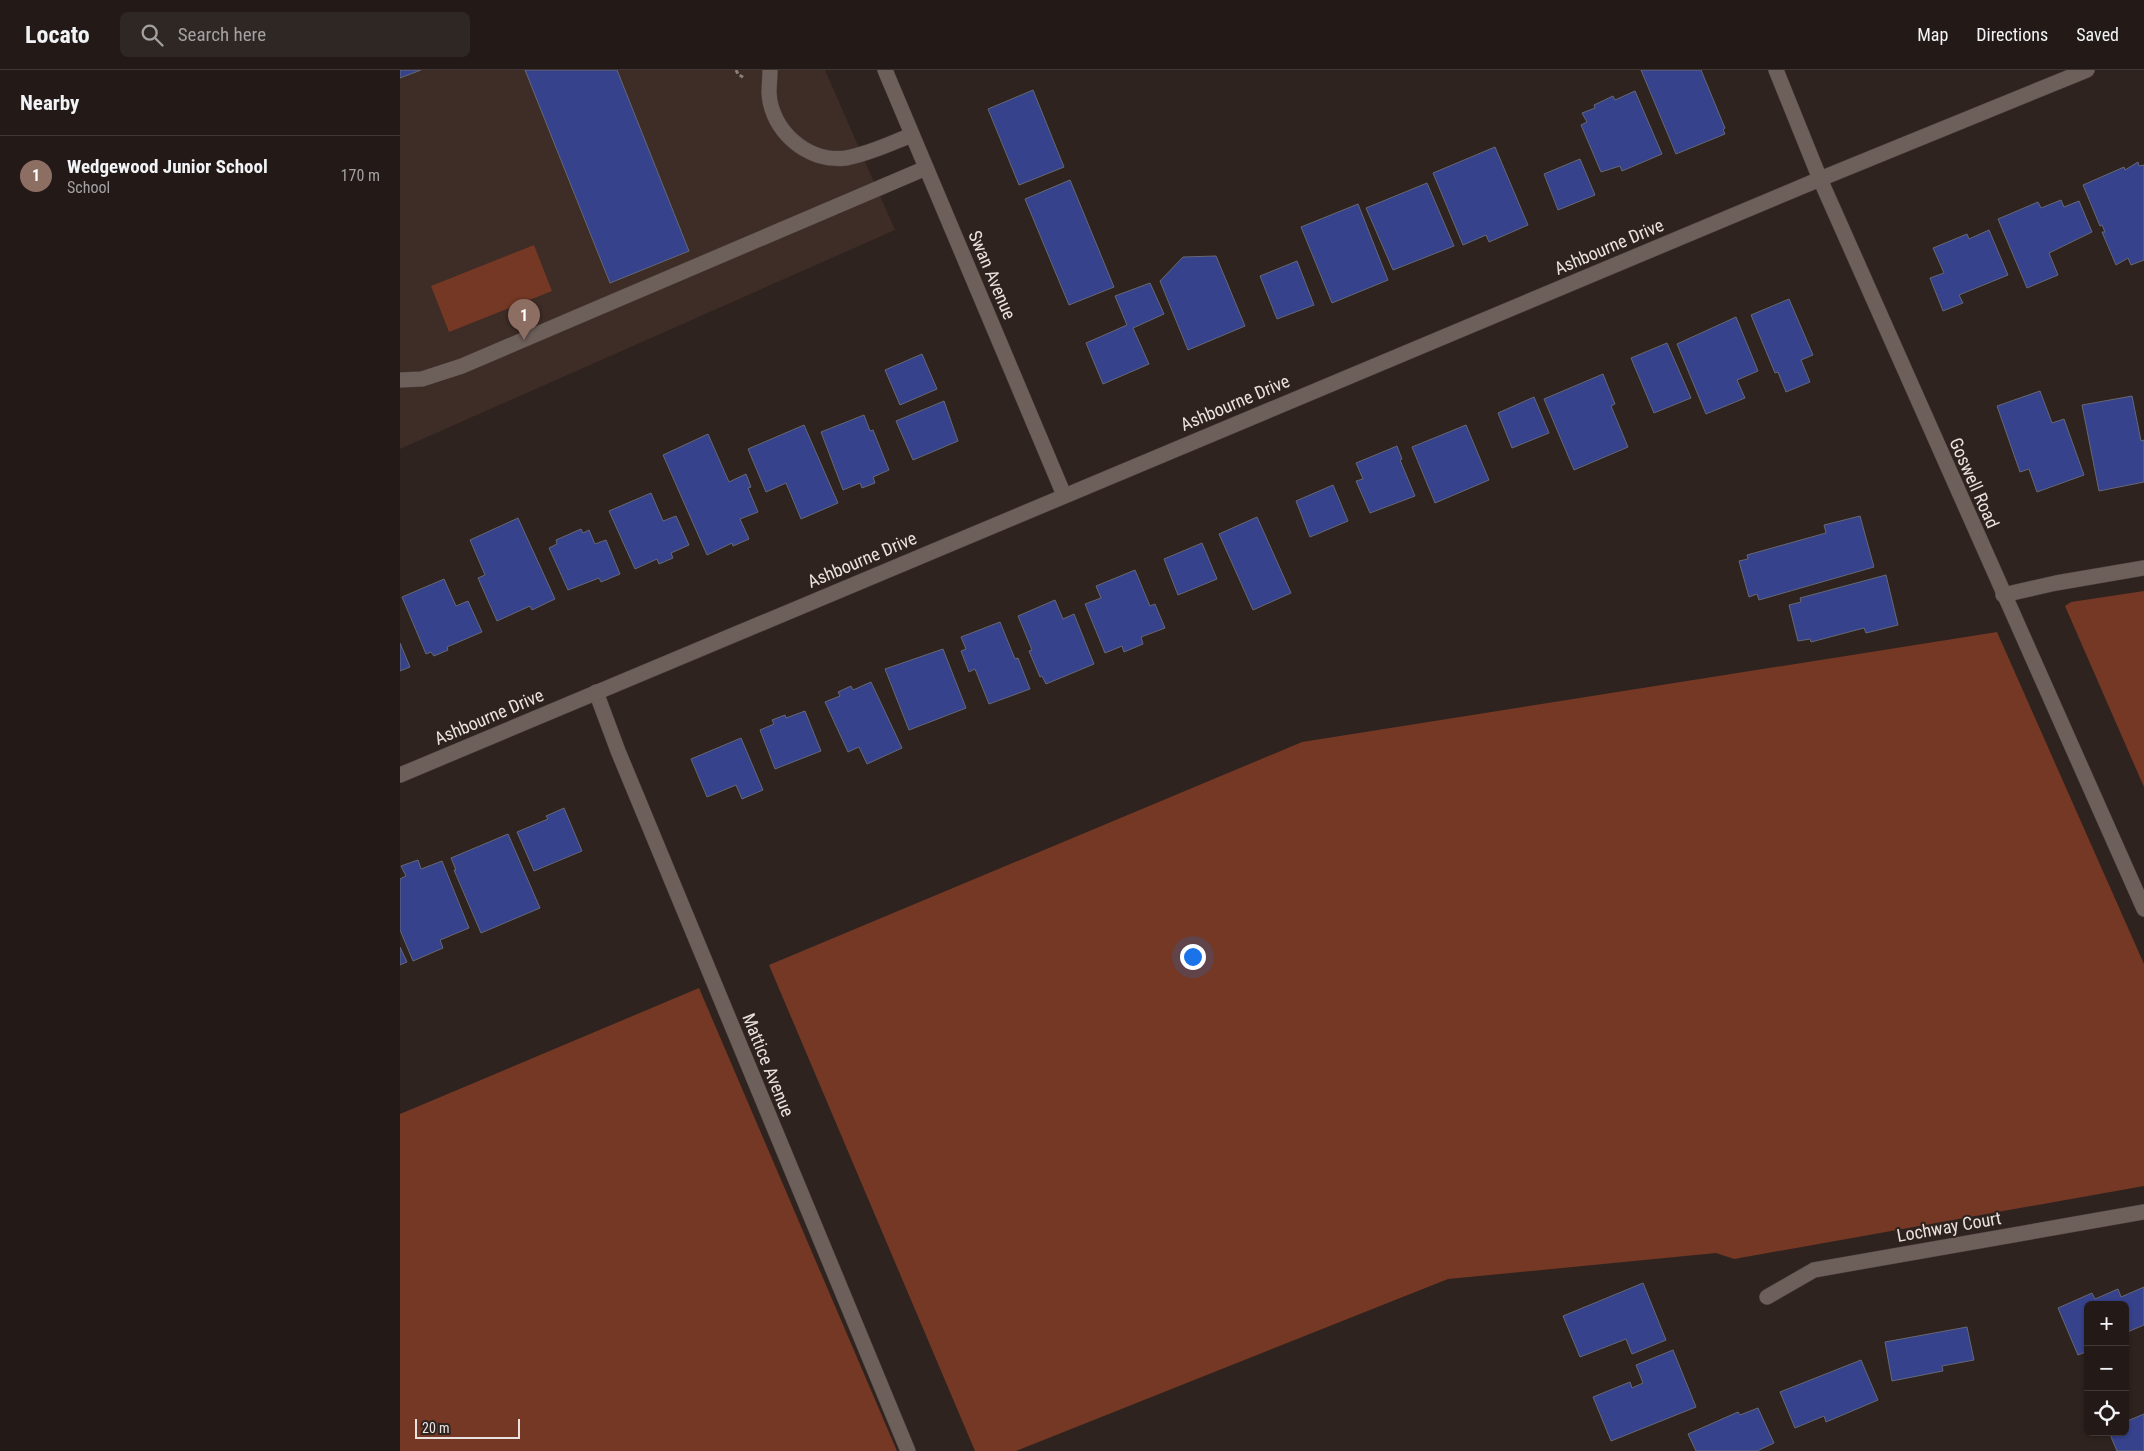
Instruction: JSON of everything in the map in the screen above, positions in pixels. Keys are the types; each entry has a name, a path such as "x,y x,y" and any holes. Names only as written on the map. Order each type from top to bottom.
{"street":[{"path":"770,70 769,95 776,119 788,137 804,150 824,157 846,158 912,135"},
{"name":"Swan Avenue","path":"885,70 1064,495"},
{"name":"Goswell Road","path":"1776,70 1820,179 2144,909"},
{"name":"Ashbourne Drive","path":"400,775 1820,179 2087,70"},
{"path":"400,380 422,379 462,366 926,168"},
{"path":"2003,595 2056,583 2144,568"},
{"name":"Mattice Avenue","path":"596,692 629,778 908,1451"},
{"name":"Lochway Court","path":"1767,1297 1814,1270 2144,1212"}],"shaded area":[{"path":"400,70 825,70 895,230 400,449"},
{"path":"534,245 552,291 449,332 431,286"},
{"path":"2144,591 2144,787 2065,606 2071,602"},
{"path":"1997,632 2144,964 2144,1186 1734,1259 1716,1253 1448,1279 1016,1451 975,1451 769,965 1302,742"},
{"path":"699,988 897,1451 400,1451 400,1114"}],"building":[{"path":"400,70 421,70 400,78"},
{"path":"525,70 617,70 689,251 610,283"},
{"path":"1641,70 1701,70 1725,128 1723,130 1725,134 1676,154"},
{"path":"1033,90 1064,167 1019,185 988,109"},
{"path":"1635,91 1662,154 1622,171 1620,166 1601,172 1581,125 1587,122 1582,113 1595,108 1594,105 1613,96 1615,100"},
{"path":"1495,147 1528,225 1489,242 1486,235 1463,245 1433,173"},
{"path":"1580,159 1595,195 1558,210 1544,174"},
{"path":"2138,162 2139,166 2144,165 2144,260 2131,265 2128,258 2116,265 2102,232 2105,232 2102,225 2100,226 2083,185 2124,167 2125,170"},
{"path":"1070,180 1114,287 1069,305 1025,199"},
{"path":"1427,183 1454,246 1393,270 1366,208"},
{"path":"2061,200 2064,207 2079,201 2092,232 2049,253 2058,275 2027,288 1998,219 2038,202 2041,208"},
{"path":"1358,204 1388,280 1332,303 1301,227"},
{"path":"1989,230 2008,275 1959,295 1963,303 1943,311 1930,278 1944,273 1933,248 1967,234 1969,239"},
{"path":"1216,256 1245,326 1188,350 1160,281 1183,257"},
{"path":"1297,261 1314,305 1277,319 1260,276"},
{"path":"1150,283 1164,314 1133,328 1149,364 1103,384 1086,343 1127,325 1115,296"},
{"path":"1789,299 1813,355 1801,360 1810,382 1786,392 1778,372 1775,373 1751,315"},
{"path":"1736,317 1758,371 1737,380 1745,398 1706,414 1677,344"},
{"path":"1667,343 1691,398 1654,413 1631,358"},
{"path":"922,354 937,389 900,405 885,370"},
{"path":"1603,374 1615,404 1611,406 1628,447 1574,470 1544,399"},
{"path":"2040,391 2052,423 2064,419 2084,475 2037,492 2029,469 2020,472 1997,406"},
{"path":"2132,396 2141,441 2144,440 2144,482 2099,491 2082,405"},
{"path":"1534,397 1549,433 1512,448 1498,413"},
{"path":"944,401 958,441 913,460 896,421"},
{"path":"864,415 870,431 873,430 889,470 873,477 875,483 862,488 860,483 843,490 821,432"},
{"path":"804,425 838,503 801,519 786,483 766,492 748,449"},
{"path":"1466,425 1489,480 1435,503 1412,447"},
{"path":"708,434 729,482 746,474 751,487 748,488 758,512 740,519 749,539 733,546 732,543 707,555 663,455"},
{"path":"1397,446 1402,459 1400,460 1415,496 1370,513 1356,481 1363,479 1356,463"},
{"path":"1333,485 1348,521 1310,537 1296,501"},
{"path":"651,493 663,521 676,516 689,545 671,553 673,558 659,564 657,559 635,569 609,511"},
{"path":"1860,516 1874,567 1759,600 1757,594 1749,597 1739,561 1748,559 1747,555 1826,533 1824,525"},
{"path":"1257,517 1291,593 1253,610 1219,534"},
{"path":"518,518 555,599 532,610 530,606 497,621 478,578 485,575 470,540"},
{"path":"581,529 583,533 589,530 595,544 606,540 620,574 601,582 599,578 568,590 549,548 557,544 556,540"},
{"path":"1202,543 1217,579 1178,595 1164,559"},
{"path":"1135,570 1150,606 1155,604 1165,628 1141,637 1143,644 1124,652 1122,646 1105,653 1085,604 1101,598 1096,586"},
{"path":"1886,575 1898,625 1866,633 1864,628 1811,642 1810,639 1798,641 1789,605 1801,602 1800,598"},
{"path":"444,579 456,606 468,601 482,632 447,647 448,650 434,656 431,652 426,654 402,597"},
{"path":"1055,600 1063,619 1074,614 1094,664 1046,684 1042,676 1040,677 1029,651 1032,650 1018,616"},
{"path":"1000,622 1015,659 1018,658 1030,689 989,704 975,669 969,672 961,651 966,649 961,637"},
{"path":"400,643 410,667 400,671"},
{"path":"943,649 966,708 909,730 885,669"},
{"path":"871,682 902,748 867,764 859,747 848,752 825,702 840,696 838,692 851,686 853,690"},
{"path":"805,711 821,751 775,769 760,730 774,724 772,720 785,715 786,718"},
{"path":"741,738 763,790 742,799 736,785 707,797 691,759"},
{"path":"564,808 582,851 534,871 517,832 548,819 546,816"},
{"path":"508,834 540,908 481,933 454,870 456,870 451,858"},
{"path":"418,860 421,869 442,861 469,928 440,940 443,948 413,961 400,930 400,879 406,876 401,866"},
{"path":"400,947 407,962 400,965"},
{"path":"1643,1283 1666,1340 1632,1354 1626,1339 1580,1357 1563,1316"},
{"path":"2144,1287 2144,1325 2129,1331 2129,1301 2084,1301 2084,1353 2078,1355 2058,1308 2092,1293 2095,1299 2118,1289 2121,1297"},
{"path":"1967,1327 1974,1360 1942,1366 1943,1371 1892,1381 1885,1342"},
{"path":"1673,1350 1696,1407 1611,1441 1593,1397 1630,1382 1632,1388 1643,1383 1636,1365"},
{"path":"1861,1360 1878,1400 1826,1422 1824,1416 1795,1428 1780,1392"},
{"path":"1758,1408 1774,1443 1757,1451 1696,1451 1688,1434 1738,1412 1740,1415"},
{"path":"2144,1414 2144,1451 2117,1451 2111,1436 2129,1436 2129,1420"}],"place":[{"name":"Wedgewood Junior School","path":"524,340"}]}
